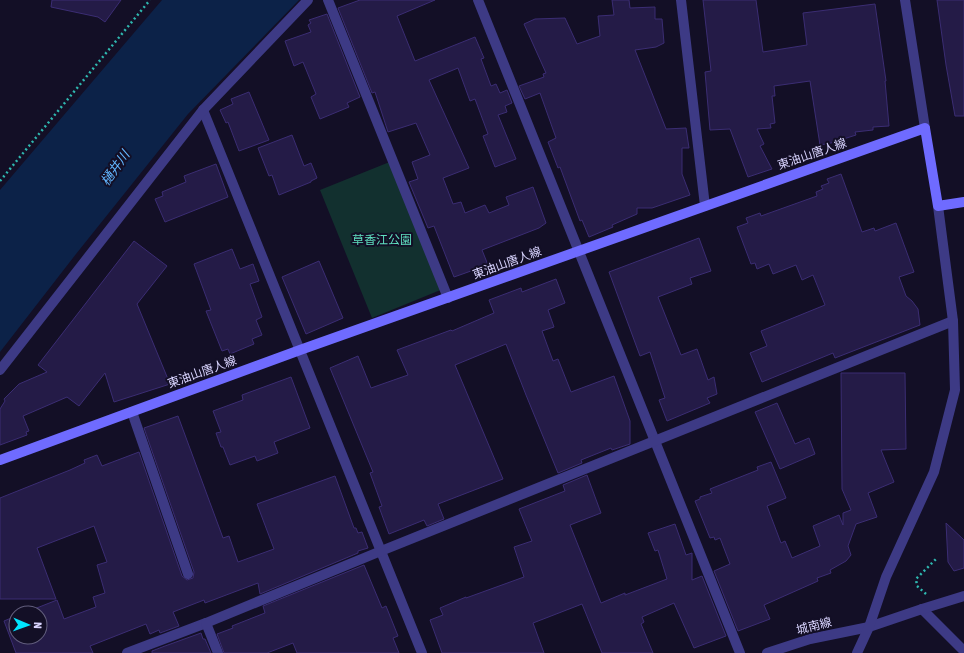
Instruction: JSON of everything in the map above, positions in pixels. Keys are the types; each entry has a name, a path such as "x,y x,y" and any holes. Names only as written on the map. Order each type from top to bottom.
{"main road":[{"name":"東油山唐人線","path":"0,460 300,350 925,128"},
{"path":"925,128 938,206 964,202"}],"street":[{"path":"0,370 203,110 308,0"},
{"path":"328,0 448,298"},
{"path":"478,0 740,653"},
{"path":"681,0 705,206"},
{"path":"904,0 925,128"},
{"path":"203,110 422,653"},
{"path":"857,653 869,627 886,577 934,472 955,390 953,321 938,206"},
{"path":"127,653 206,623 655,440 953,321"},
{"path":"132,412 188,574"},
{"name":"城南線","path":"767,653 810,639 869,627 922,608 964,596"},
{"path":"922,608 964,651"},
{"path":"206,623 218,653"}],"path":[{"path":"0,181 150,0"},
{"path":"937,558 916,578 917,586 938,604"}],"green space":[{"name":"草香江公園","path":"392,161 443,289 372,318 320,190"}],"water":[{"name":"樋井川","path":"162,0 299,0 188,114 0,352 0,190"}],"building":[{"path":"52,0 121,0 105,22 98,17 51,7"},
{"path":"360,0 435,0 397,16 415,61 475,37 484,58 481,59 491,86 496,84 500,93 507,90 512,103 505,106 507,112 498,115 516,159 495,167 483,136 488,134 475,99 470,101 458,68 429,80 469,168 443,178 453,204 461,202 465,213 485,205 489,213 509,205 506,197 533,187 546,223 539,228 482,250 488,265 454,277 434,226 428,228 409,182 418,179 412,162 430,155 416,123 388,132 375,92 372,93 338,8"},
{"path":"612,0 629,0 630,8 655,7 655,19 662,19 664,43 656,47 635,50 666,129 686,128 689,148 682,148 682,174 690,195 652,208 637,208 637,214 612,225 613,227 589,237 582,220 580,221 560,167 558,168 548,142 556,138 540,93 525,99 519,86 544,77 543,74 546,73 524,24 535,19 565,18 577,44 600,36 598,16 614,15"},
{"path":"703,0 756,0 763,52 807,45 803,13 875,4 886,81 889,126 873,127 873,130 855,132 856,135 820,145 810,81 774,86 775,96 772,96 775,123 770,124 771,128 757,129 764,144 760,146 772,169 748,177 730,129 710,130 705,72 711,71"},
{"path":"937,0 964,0 964,116 955,116"},
{"path":"327,14 360,97 347,103 349,107 320,119 311,97 316,94 303,62 294,66 285,41 311,32 308,25 311,23 309,20"},
{"path":"249,92 269,140 239,151 228,122 226,123 220,110 233,104 231,99"},
{"path":"292,135 304,166 311,163 317,178 311,182 279,195 272,175 269,176 258,148"},
{"path":"216,164 228,197 165,222 155,199 163,196 162,192 186,182 184,176"},
{"path":"841,174 862,232 874,228 875,231 896,223 914,272 899,277 906,296 918,309 920,325 835,358 833,353 762,382 750,353 767,346 761,331 825,305 813,275 802,280 796,265 773,274 769,264 757,269 755,263 751,264 737,227 748,223 746,218 760,213 761,216 817,196 816,192 823,189 821,186 829,183 827,179"},
{"path":"699,238 711,271 690,278 692,284 658,297 681,355 697,349 708,380 714,377 717,394 707,398 710,403 667,421 659,400 665,398 650,352 640,356 609,272"},
{"path":"134,241 167,266 137,304 170,384 114,402 105,373 79,406 67,397 23,416 29,431 26,432 27,435 0,445 0,409 5,401 4,399 19,384 47,372 38,365"},
{"path":"232,249 240,269 253,264 259,281 250,284 262,317 256,320 262,335 252,339 254,344 230,354 228,349 222,351 206,311 211,310 194,264"},
{"path":"319,261 343,318 306,334 282,277"},
{"path":"556,279 565,303 548,310 554,327 542,331 553,361 558,359 571,392 614,376 630,421 630,444 612,450 611,448 581,460 582,463 558,473 506,344 455,365 503,479 438,504 444,519 427,526 424,520 389,534 379,507 382,506 370,473 373,472 330,368 358,356 371,388 408,375 397,350 451,330 452,331 494,313 489,300 521,288 522,292"},
{"path":"841,373 905,373 906,449 881,450 894,482 868,493 877,517 856,524 848,546 851,555 846,561 830,570 831,573 817,578 818,581 764,605 770,619 738,631 714,571 730,564 720,538 715,540 714,537 710,538 695,501 700,499 700,497 712,493 710,489 758,470 757,467 771,462 786,498 767,506 781,543 785,541 792,558 820,546 813,526 839,515 843,525 843,513 851,510 842,489"},
{"path":"291,377 310,428 274,442 278,453 257,461 255,456 230,465 216,433 221,432 213,411 243,400 242,395"},
{"path":"777,403 795,444 809,438 815,454 780,469 755,412"},
{"path":"178,416 223,538 229,536 238,562 274,549 257,504 335,476 354,528 356,528 358,533 362,532 368,548 260,594 258,583 205,603 204,600 173,612 179,626 160,633 159,630 150,634 146,624 90,646 93,653 16,653 13,645 48,645 48,605 44,605 57,600 64,619 96,607 93,597 105,593 97,565 107,562 94,526 37,548 56,599 0,599 0,498 70,470 85,463 84,460 97,455 102,466 139,452 182,576 187,580 193,578 194,572 144,428"},
{"path":"587,475 601,513 570,525 601,603 667,579 658,550 655,551 648,533 675,524 686,555 692,553 692,580 702,576 726,636 694,648 674,603 642,617 644,622 641,624 653,653 602,653 582,604 533,623 544,653 442,653 430,620 443,615 440,608 466,597 524,577 514,547 532,541 519,509 565,491 563,485"},
{"path":"946,523 964,540 964,568 954,571 948,562"},
{"path":"364,565 382,608 386,606 398,636 393,638 399,653 297,653 293,643 267,653 224,653 217,634 233,628 232,626 265,613 263,606"},
{"path":"8,619 8,632 4,621"},
{"path":"201,633 211,653 152,653 152,651"}]}
